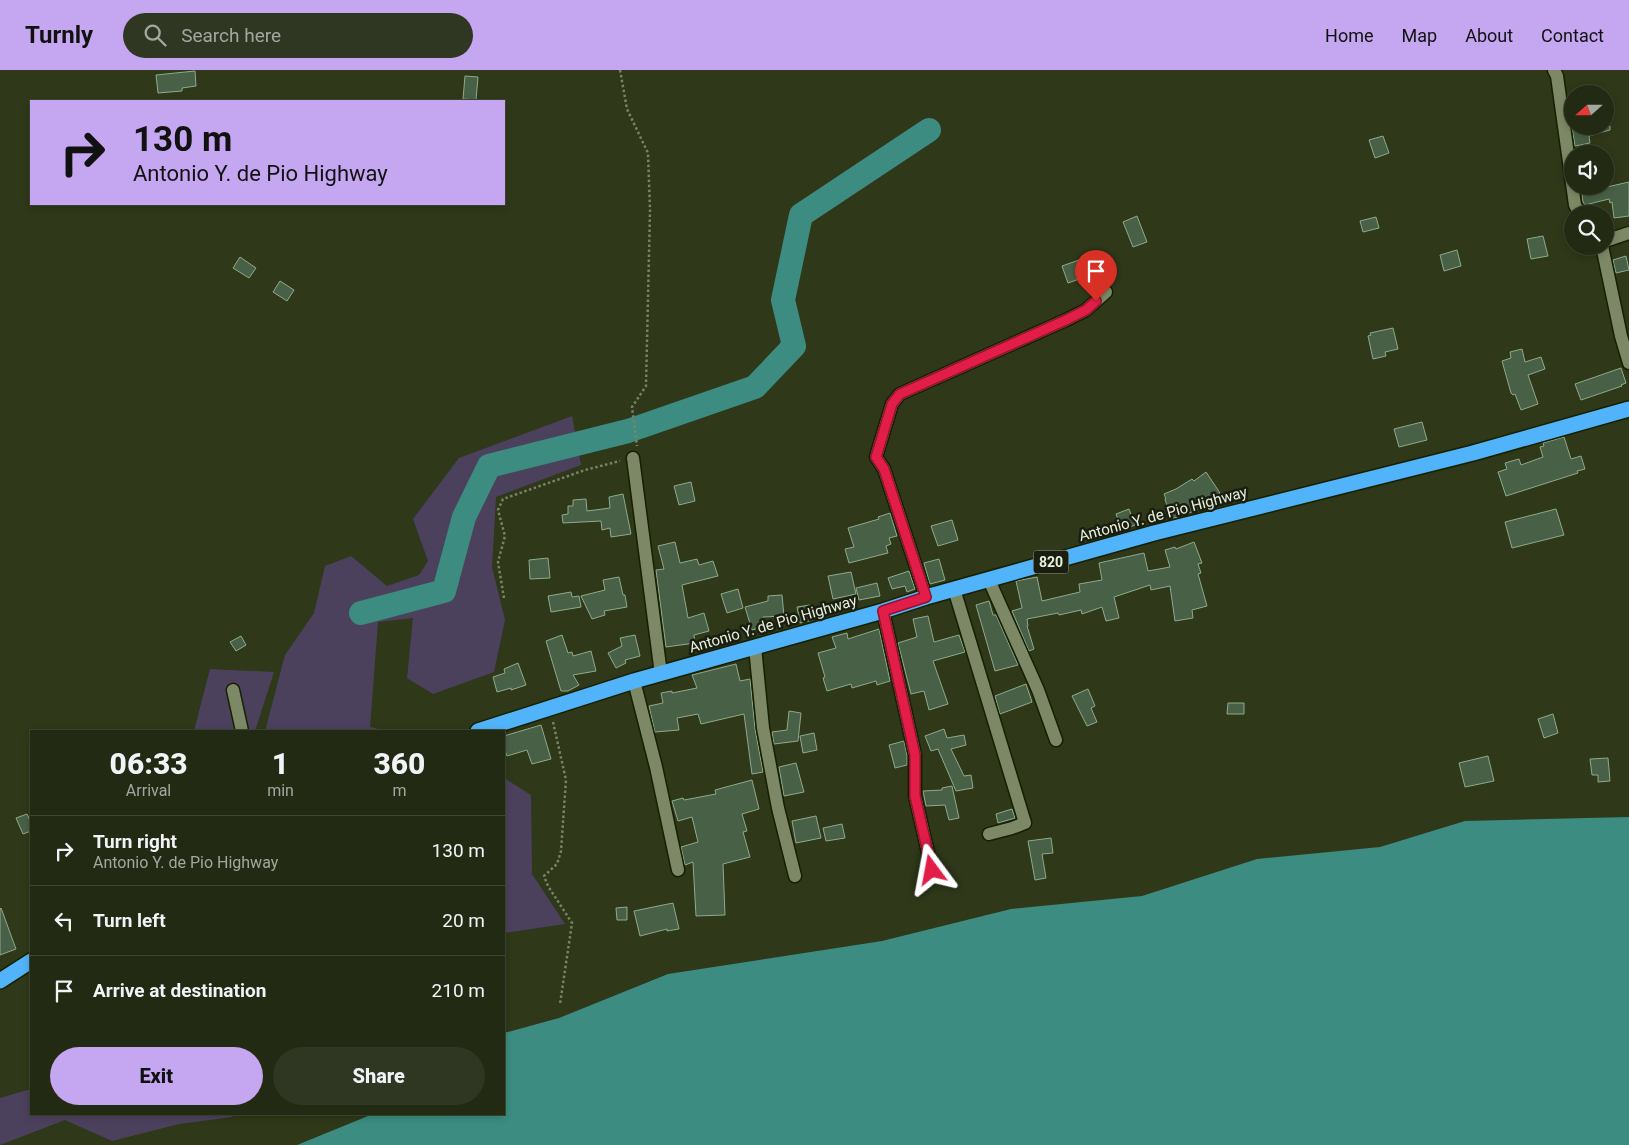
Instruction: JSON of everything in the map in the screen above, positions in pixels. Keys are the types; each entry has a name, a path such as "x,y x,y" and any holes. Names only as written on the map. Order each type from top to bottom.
{"highway":[{"name":"Antonio Y. de Pio Highway","path":"481,730 634,681 1154,533 1473,453 1629,409"},
{"path":"0,981 30,962"}],"street":[{"path":"1554,70 1557,76 1575,205"},
{"path":"1614,238 1629,233"},
{"path":"1604,255 1621,336 1629,363"},
{"path":"926,597 884,469 876,457 892,404 900,394 1086,310 1106,292"},
{"path":"635,453 661,674"},
{"path":"989,580 1038,690 1056,740"},
{"path":"954,589 1025,823 989,834"},
{"path":"883,611 915,755 915,796 932,870"},
{"path":"754,647 763,728 778,808 795,876"},
{"path":"634,681 656,767 678,870"},
{"path":"233,690 242,730"}],"path":[{"path":"504,598 498,562 504,536 498,510 503,499 635,453 632,407 646,386 650,210 648,153 627,109 620,70"},
{"path":"549,707 566,780 561,851 557,864 544,876 548,886 572,923 560,1004"}],"shaded area":[{"path":"572,416 581,465 496,497 492,567 505,620 494,672 433,694 407,678 413,618 378,622 370,727 383,730 265,730 285,655 314,613 325,566 351,556 387,586 419,575 428,561 413,519 459,458"},
{"path":"210,669 274,672 255,730 194,730"},
{"path":"505,779 531,795 532,874 565,924 505,933"},
{"path":"30,1089 30,1115 234,1115 232,1117 179,1124 112,1141 65,1120 0,1145 0,1098"}],"water":[{"path":"1629,817 1629,1145 297,1145 371,1115 505,1115 505,1033 559,1018 668,974 882,941 1011,909 1142,896 1257,859 1380,847 1465,821"}],"building":[{"path":"195,71 196,86 182,88 182,91 158,93 156,75"},
{"path":"465,76 478,77 476,100 463,99"},
{"path":"1573,135 1592,135 1589,136 1590,143 1575,145"},
{"path":"1383,136 1389,153 1375,158 1369,140"},
{"path":"1629,182 1629,216 1614,218 1614,205 1612,202 1610,203 1609,199 1585,205 1583,202 1582,195 1614,195 1614,185"},
{"path":"1137,216 1147,242 1133,247 1123,222"},
{"path":"1376,217 1379,228 1363,232 1360,221"},
{"path":"1543,236 1548,256 1531,259 1527,239"},
{"path":"1457,250 1461,266 1444,271 1440,255"},
{"path":"1096,254 1102,271 1068,283 1062,266"},
{"path":"1626,256 1629,270 1616,273 1613,260"},
{"path":"240,257 256,268 249,278 233,268"},
{"path":"280,281 294,290 287,301 273,292"},
{"path":"1393,328 1398,349 1385,352 1386,356 1373,359 1368,336 1371,335 1370,333"},
{"path":"1522,349 1525,362 1541,357 1545,369 1528,375 1538,404 1521,410 1515,394 1511,393 1502,361 1511,358 1510,352"},
{"path":"1621,368 1626,383 1581,400 1575,384"},
{"path":"1422,422 1427,440 1399,447 1394,429"},
{"path":"1564,437 1571,459 1581,456 1585,469 1577,471 1578,473 1506,496 1498,472 1507,469 1505,463 1519,459 1521,465 1543,457 1540,447 1544,446 1543,443"},
{"path":"1206,472 1220,493 1212,498 1218,503 1171,519 1164,494 1192,479 1194,481"},
{"path":"691,482 695,501 679,505 674,486"},
{"path":"623,494 631,534 611,537 610,528 602,530 601,521 563,523 562,515 568,514 568,506 573,506 573,500 586,499 587,511 610,508 609,497"},
{"path":"1129,509 1135,525 1122,530 1116,514"},
{"path":"1556,509 1564,535 1512,548 1505,522"},
{"path":"890,513 897,536 889,538 891,544 886,546 888,553 849,563 845,549 854,547 848,528 879,519 878,517"},
{"path":"952,520 958,540 938,546 931,526"},
{"path":"675,542 680,563 697,559 699,565 713,561 718,576 682,585 688,618 704,613 709,631 694,635 695,643 666,647 656,570 664,569 658,546"},
{"path":"1194,542 1202,563 1198,564 1201,573 1198,574 1207,606 1192,610 1193,618 1175,621 1170,586 1151,590 1150,585 1114,597 1119,618 1106,621 1102,607 1082,614 1081,610 1027,619 1027,626 1034,649 1029,651 1012,611 1022,608 1016,581 1037,577 1042,601 1080,592 1079,584 1102,580 1099,563 1144,553 1148,571 1170,567 1165,550 1175,547 1176,549"},
{"path":"548,558 550,578 530,579 529,560"},
{"path":"939,559 945,580 930,584 924,563"},
{"path":"909,571 915,589 907,592 905,586 892,589 888,578"},
{"path":"851,572 856,594 833,599 828,576"},
{"path":"619,577 627,607 604,611 605,615 592,619 581,596 605,590 603,580"},
{"path":"877,583 880,596 859,600 856,588"},
{"path":"738,589 743,608 727,613 721,594"},
{"path":"571,592 572,597 579,596 581,607 551,612 548,596"},
{"path":"782,595 784,616 763,617 765,626 752,630 745,607 768,601 768,596"},
{"path":"989,601 993,615 996,615 1018,665 995,671 976,605"},
{"path":"810,605 813,620 800,623 797,607"},
{"path":"928,616 934,642 959,635 965,652 933,661 948,704 929,710 924,691 911,694 898,643 917,637 913,619"},
{"path":"879,629 890,681 877,685 876,681 852,688 851,684 827,691 818,653 836,648 832,637 847,633 848,639"},
{"path":"562,635 568,653 572,652 573,656 591,651 596,671 573,675 579,685 568,691 561,691 546,641"},
{"path":"635,635 640,656 625,660 626,663 616,668 608,653 622,646 620,638"},
{"path":"241,636 246,645 236,651 230,642"},
{"path":"518,663 526,685 497,692 493,677 505,673 504,669"},
{"path":"736,664 740,681 750,679 755,729 763,772 752,774 744,714 701,724 698,714 677,718 679,730 655,732 649,706 663,703 661,693 672,691 672,693 697,688 692,675"},
{"path":"1026,684 1032,702 1000,714 995,696"},
{"path":"1088,689 1095,706 1091,708 1097,722 1087,726 1072,696"},
{"path":"1228,703 1244,703 1244,714 1227,714"},
{"path":"789,711 801,713 798,741 774,744 772,732 787,730"},
{"path":"1553,714 1558,733 1544,738 1538,719"},
{"path":"541,725 551,759 532,764 527,750 507,756 505,736"},
{"path":"944,729 947,738 964,735 966,745 951,749 964,776 971,775 973,788 956,791 938,749 931,751 925,736"},
{"path":"814,733 817,750 803,753 800,736"},
{"path":"904,741 907,765 895,768 889,745"},
{"path":"1488,756 1494,781 1465,787 1459,763"},
{"path":"1608,758 1610,781 1598,782 1598,775 1592,775 1590,759"},
{"path":"796,763 804,792 784,796 779,767"},
{"path":"752,780 759,809 742,814 747,831 743,832 750,857 723,864 725,915 696,916 693,862 685,865 681,847 698,842 692,817 678,821 672,801 716,794 715,790"},
{"path":"952,786 959,818 949,820 945,805 926,806 923,791 942,790 942,788"},
{"path":"1012,809 1015,818 998,823 996,814"},
{"path":"27,814 30,821 30,831 23,834 16,818"},
{"path":"816,816 821,838 796,843 792,821"},
{"path":"842,824 845,838 826,841 823,828"},
{"path":"1051,838 1053,853 1042,854 1046,878 1035,880 1028,841"},
{"path":"673,903 679,929 667,931 667,929 640,936 634,911"},
{"path":"627,907 627,920 617,920 616,908"},
{"path":"0,909 16,949 0,955"}],"waterway":[{"path":"361,613 444,591 464,517 489,466 628,431 755,387 794,346 783,300 801,215 929,130"}],"route":[{"path":"932,870 915,796 915,755 883,611 926,597 884,469 876,457 892,404 900,394 1066,320 1086,310 1096,301"}]}
